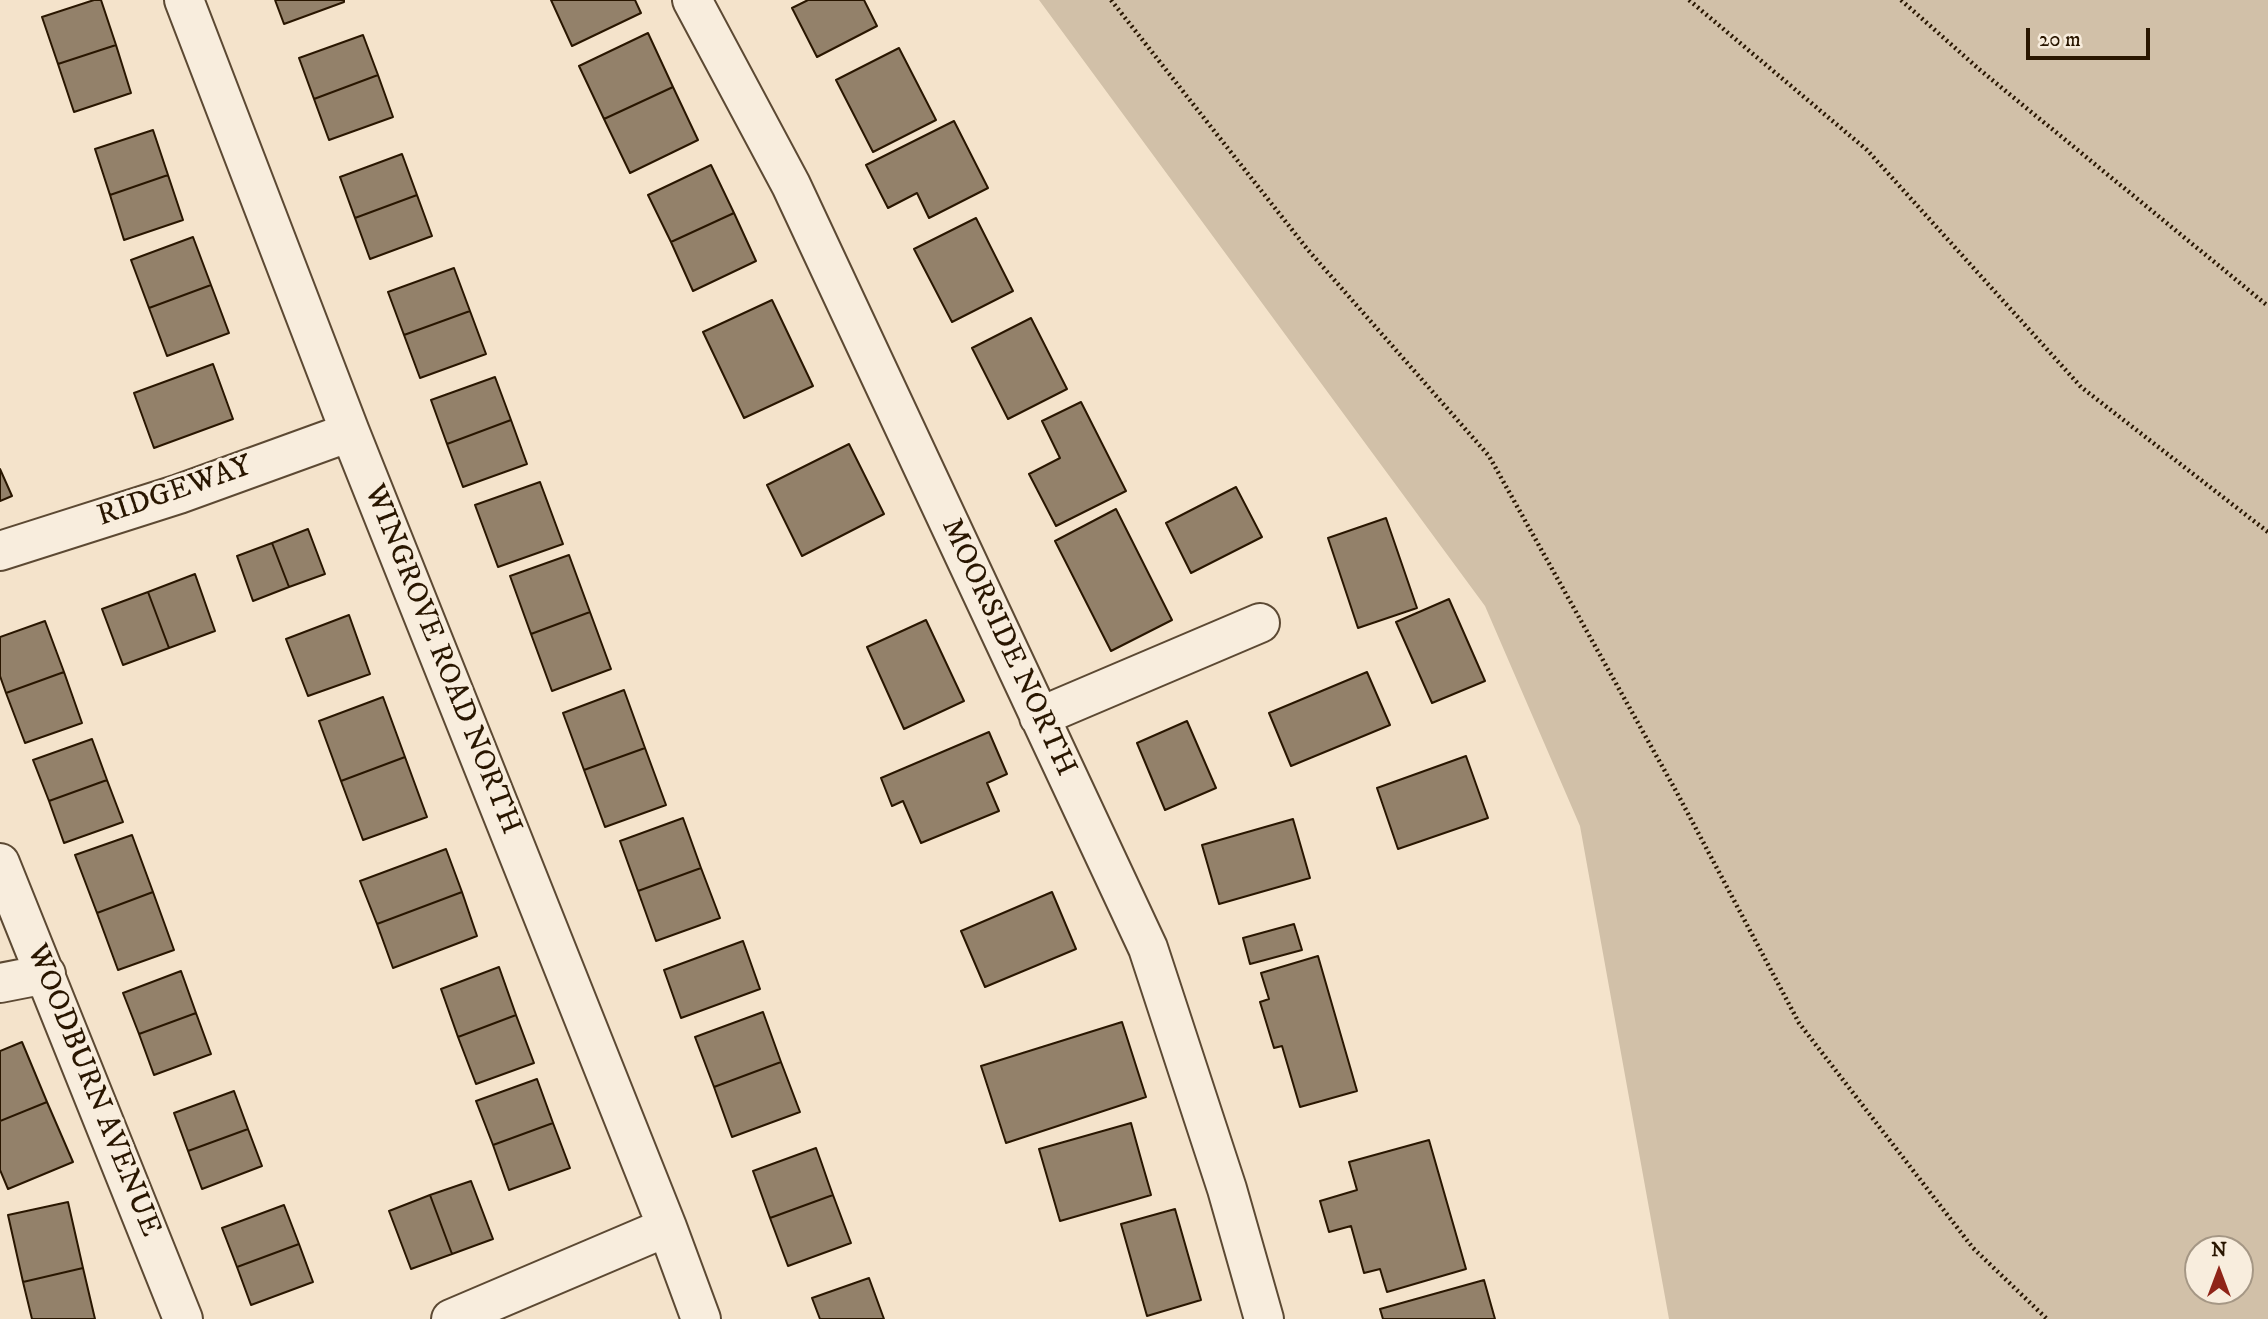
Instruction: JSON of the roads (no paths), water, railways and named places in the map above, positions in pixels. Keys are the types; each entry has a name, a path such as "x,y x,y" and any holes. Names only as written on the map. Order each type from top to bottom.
{"street":[{"name":"WINGROVE ROAD NORTH","path":"184,0 350,432 667,1227 701,1319"},
{"name":"MOORSIDE NORTH","path":"692,0 791,185 1148,948 1227,1189 1264,1319"},
{"name":"RIDGEWAY","path":"0,551 179,494 350,432"},
{"path":"1039,717 1260,623"},
{"name":"WOODBURN AVENUE","path":"0,863 183,1319"},
{"path":"0,983 46,974"},
{"path":"451,1319 667,1227"}]}
